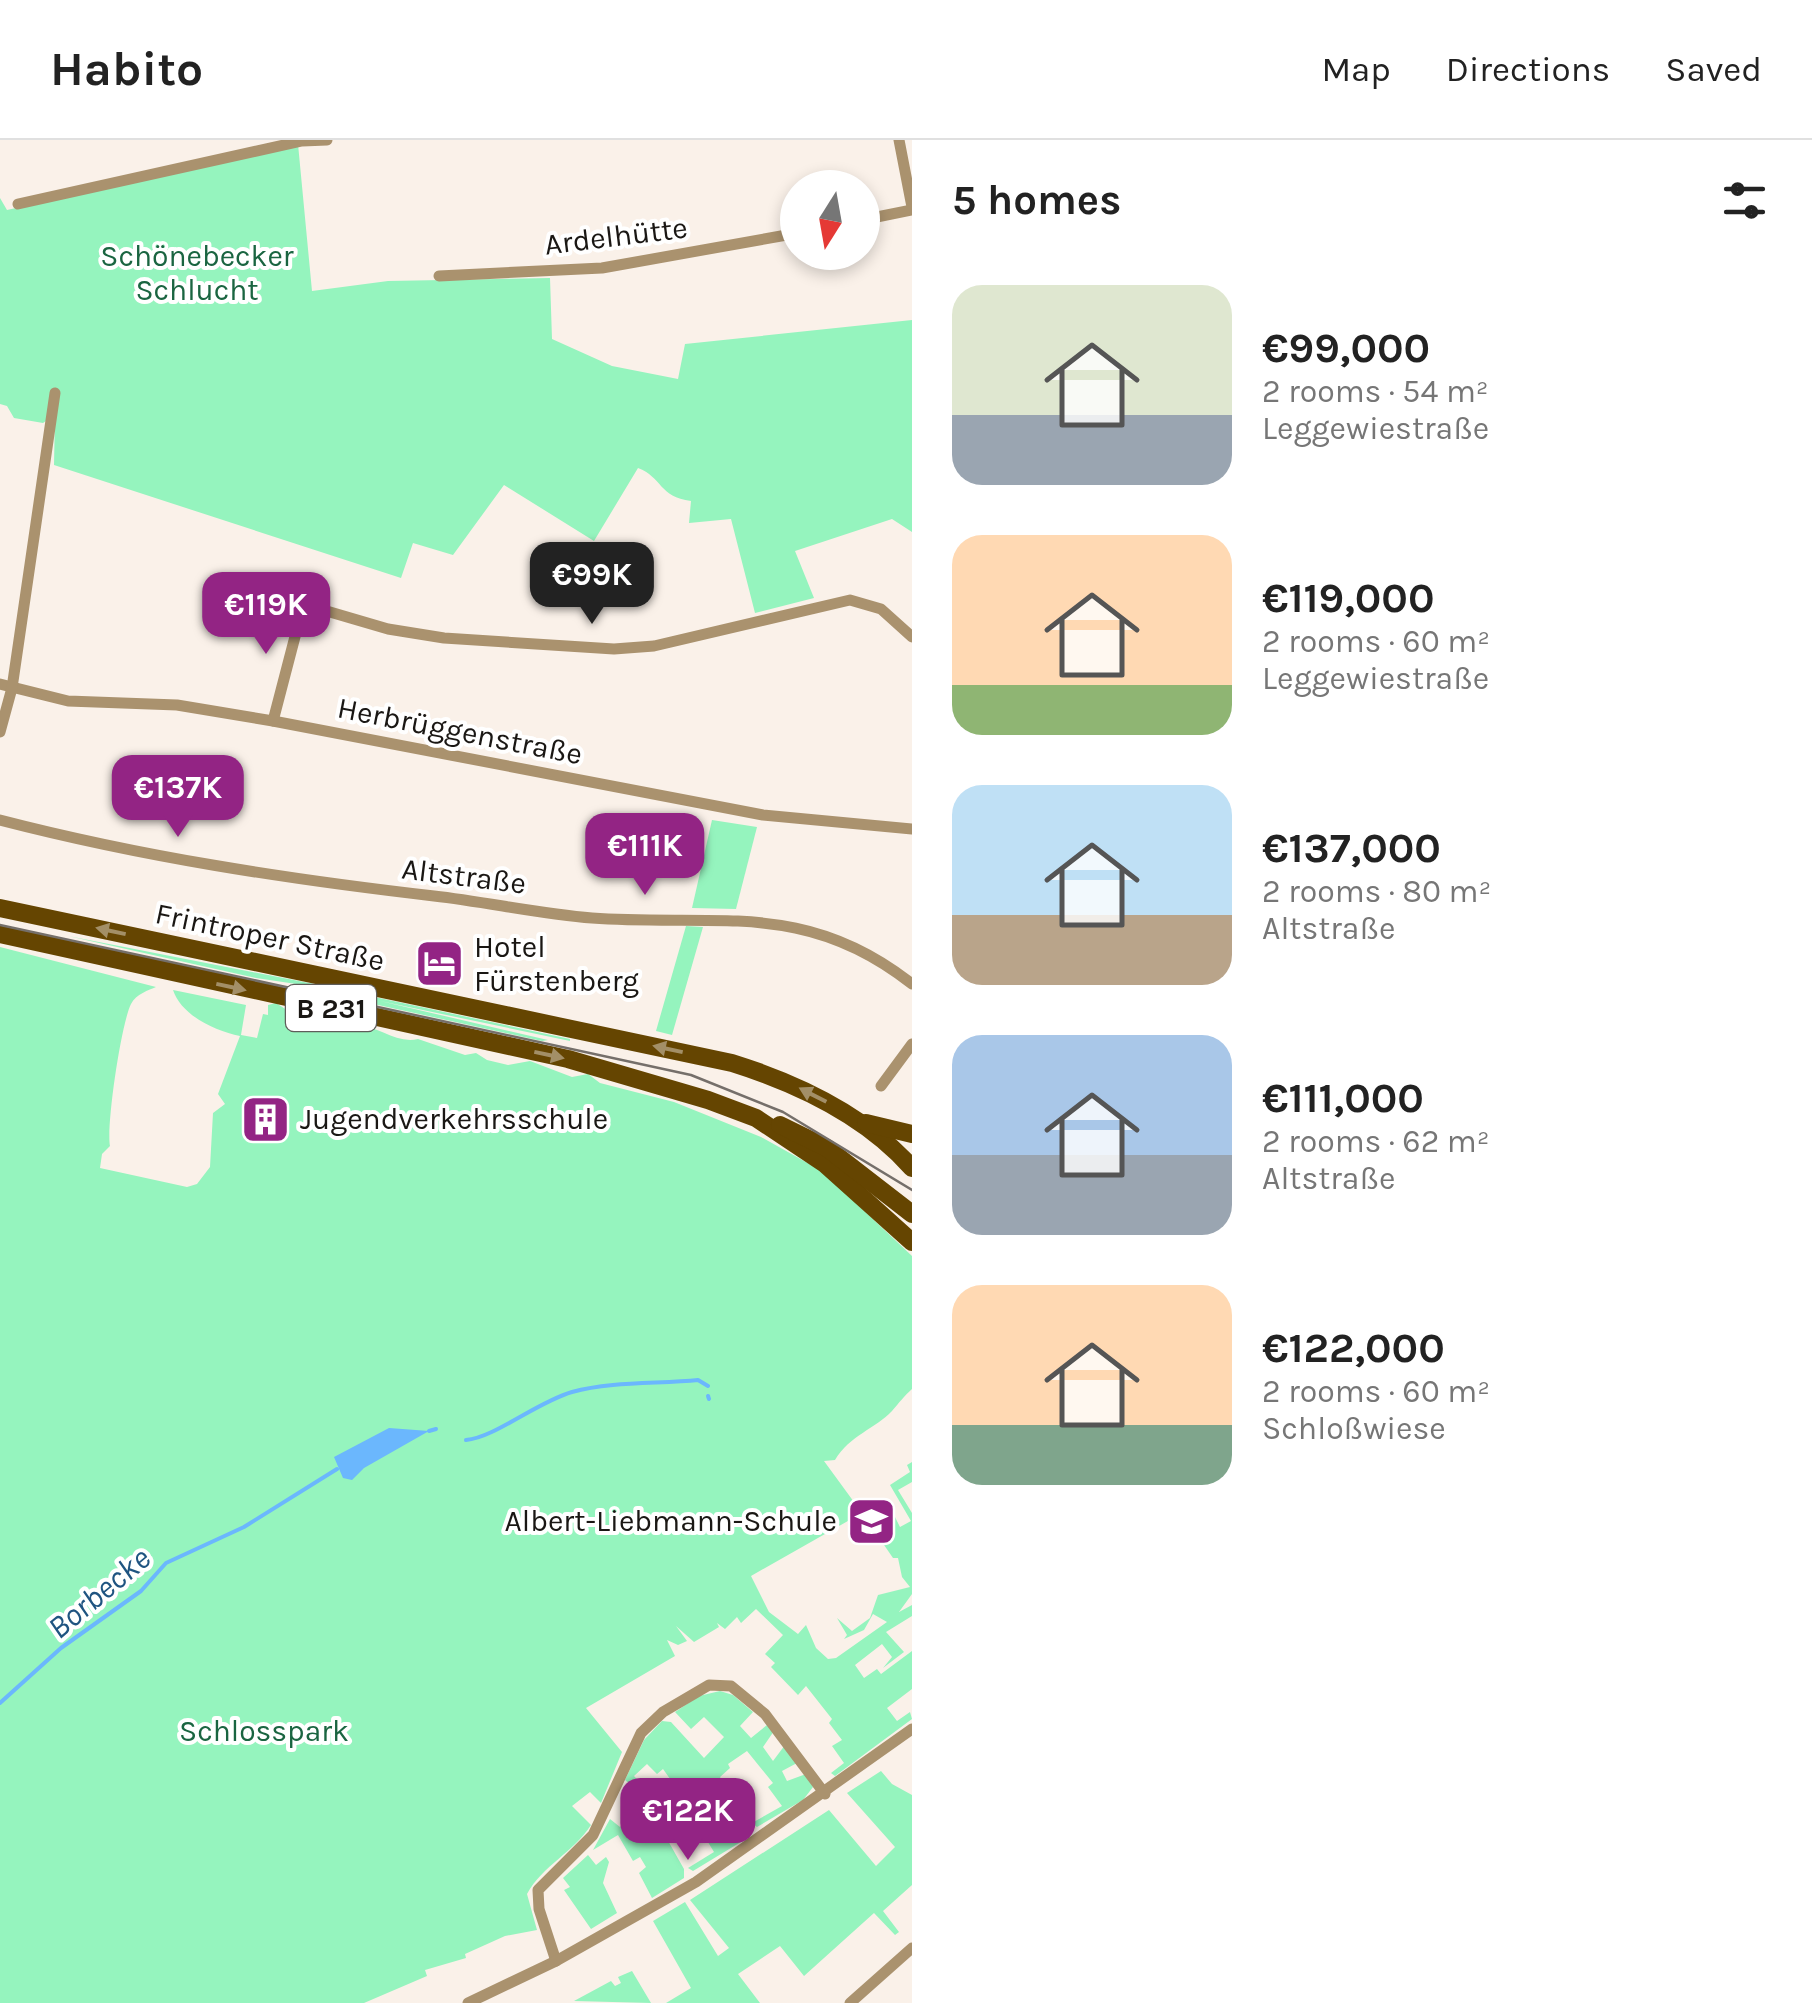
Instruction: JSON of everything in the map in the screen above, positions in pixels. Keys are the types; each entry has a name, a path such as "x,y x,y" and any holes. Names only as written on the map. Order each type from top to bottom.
{"main road":[{"name":"Frintroper Straße","path":"0,908 705,1056 795,1086 860,1122 912,1168"},
{"name":"Frintroper Straße","path":"0,934 592,1064 756,1118 842,1177 912,1242"},
{"path":"756,1118 814,1140 912,1214"},
{"name":"B 231","path":"860,1122 912,1134"}],"street":[{"path":"18,204 302,141 328,140"},
{"path":"880,216 912,209 899,140"},
{"name":"Ardelhütte","path":"439,276 602,268 780,236"},
{"path":"0,732 56,393"},
{"path":"238,585 388,629 444,638 614,649 654,646 850,600 881,609 912,637"},
{"path":"274,721 303,606"},
{"name":"Herbrüggenstraße","path":"6,686 68,701 178,705 274,721 750,813 912,828"},
{"name":"Altstraße","path":"0,820 118,850 350,887 592,918 728,918 788,925 864,952 912,984"},
{"path":"881,1086 912,1044"},
{"path":"556,1961 539,1909 538,1890 593,1836 632,1748 650,1724 674,1705 709,1685 723,1684 738,1691 782,1734 825,1794"},
{"path":"468,2003 556,1961 696,1882 912,1729"},
{"path":"850,2003 912,1948"}],"green space":[{"name":"Schönebecker Schlucht","path":"298,144 312,291 388,281 550,278 552,339 612,366 678,379 685,344 912,320 912,532 892,519 795,551 814,598 755,613 731,519 689,523 691,501 666,491 638,468 594,541 504,485 453,555 413,543 401,578 54,465 55,415 43,423 14,418 7,406 0,404 0,198 7,210"},
{"path":"712,820 757,827 736,909 692,908"},
{"path":"686,926 703,927 672,1035 656,1031"},
{"path":"68,936 340,989 570,1041 380,1001 548,1040 542,1041 360,1001 350,992 256,978"},
{"name":"Schlosspark","path":"0,947 156,987 136,998 127,1015 112,1098 110,1146 102,1154 100,1168 187,1187 197,1184 210,1167 213,1113 225,1104 218,1094 240,1036 200,1020 183,1007 173,990 246,1005 241,1035 257,1038 263,1014 268,1015 268,1005 276,1003 293,1014 302,1011 322,1019 344,1019 352,1027 367,1027 400,1039 418,1039 465,1055 476,1053 508,1065 530,1061 572,1077 588,1074 600,1083 674,1102 761,1137 822,1171 912,1256 912,1389 835,1460 824,1461 862,1513 751,1576 769,1612 798,1634 806,1625 816,1648 828,1659 836,1658 887,1622 873,1614 864,1630 844,1639 847,1635 837,1618 852,1631 870,1618 878,1595 910,1587 902,1577 898,1558 893,1558 882,1542 879,1529 895,1517 900,1527 911,1521 890,1485 910,1472 907,1465 912,1462 912,1482 898,1490 912,1513 912,1594 899,1612 912,1605 912,1616 886,1632 904,1652 883,1668 892,1657 882,1644 855,1665 864,1678 877,1669 881,1674 912,1651 912,1689 887,1708 897,1721 910,1712 912,1719 835,1776 831,1773 844,1763 832,1746 842,1740 829,1723 832,1719 806,1686 798,1695 771,1667 775,1663 765,1654 783,1635 756,1609 741,1623 737,1617 725,1629 717,1623 719,1627 694,1642 676,1626 687,1641 678,1645 667,1640 675,1656 586,1708 622,1752 601,1803 590,1792 572,1806 591,1825 527,1894 537,1930 505,1936 465,1954 466,1958 425,1970 427,1976 364,2003 0,2003"},
{"path":"720,1691 733,1695 753,1712 740,1726 751,1738 767,1725 774,1731 763,1747 773,1761 785,1745 797,1763 782,1771 787,1781 806,1774 813,1787 803,1800 757,1827 752,1823 782,1806 768,1787 773,1783 747,1751 728,1764 730,1768 720,1777 749,1826 749,1837 693,1871 688,1868 714,1852 703,1834 711,1828 689,1794 683,1797 663,1769 657,1774 647,1764 634,1776 654,1797 650,1801 625,1780 644,1740 662,1721 671,1722 704,1758 724,1737 704,1717 691,1729 675,1712 699,1696"},
{"path":"881,1771 892,1784 912,1795 912,1885 883,1911 899,1932 895,1935 874,1913 804,1976 780,1946 738,1974 760,2003 666,2003 691,1988 653,1921 685,1902 718,1956 729,1948 690,1900 829,1810 876,1866 895,1847 847,1793"},
{"path":"631,1790 650,1809 684,1869 684,1878 652,1898 639,1873 646,1867 640,1857 633,1861 618,1835 593,1850 610,1819 620,1827 638,1808 621,1794"},
{"path":"588,1855 596,1865 606,1857 609,1862 603,1883 617,1913 591,1929 564,1890 570,1887 563,1878"},
{"path":"632,1971 651,2003 574,2001 611,1981 615,1986 621,1983 618,1977"}],"water":[{"path":"389,1428 429,1431 364,1468 352,1480 343,1478 334,1457"}],"waterway":[{"name":"Borbecke","path":"466,1440 587,1388 698,1380 708,1386"},
{"name":"Borbecke","path":"429,1431 436,1429"},
{"name":"Borbecke","path":"0,1703 61,1648 141,1591 166,1563 244,1527 337,1469"}],"tram line":[{"path":"0,925 691,1075 783,1112 912,1190"}],"place":[{"name":"Hotel Fürstenberg","path":"439,964"},
{"name":"Jugendverkehrsschule","path":"265,1119"},
{"name":"Albert-Liebmann-Schule","path":"872,1521"}]}
